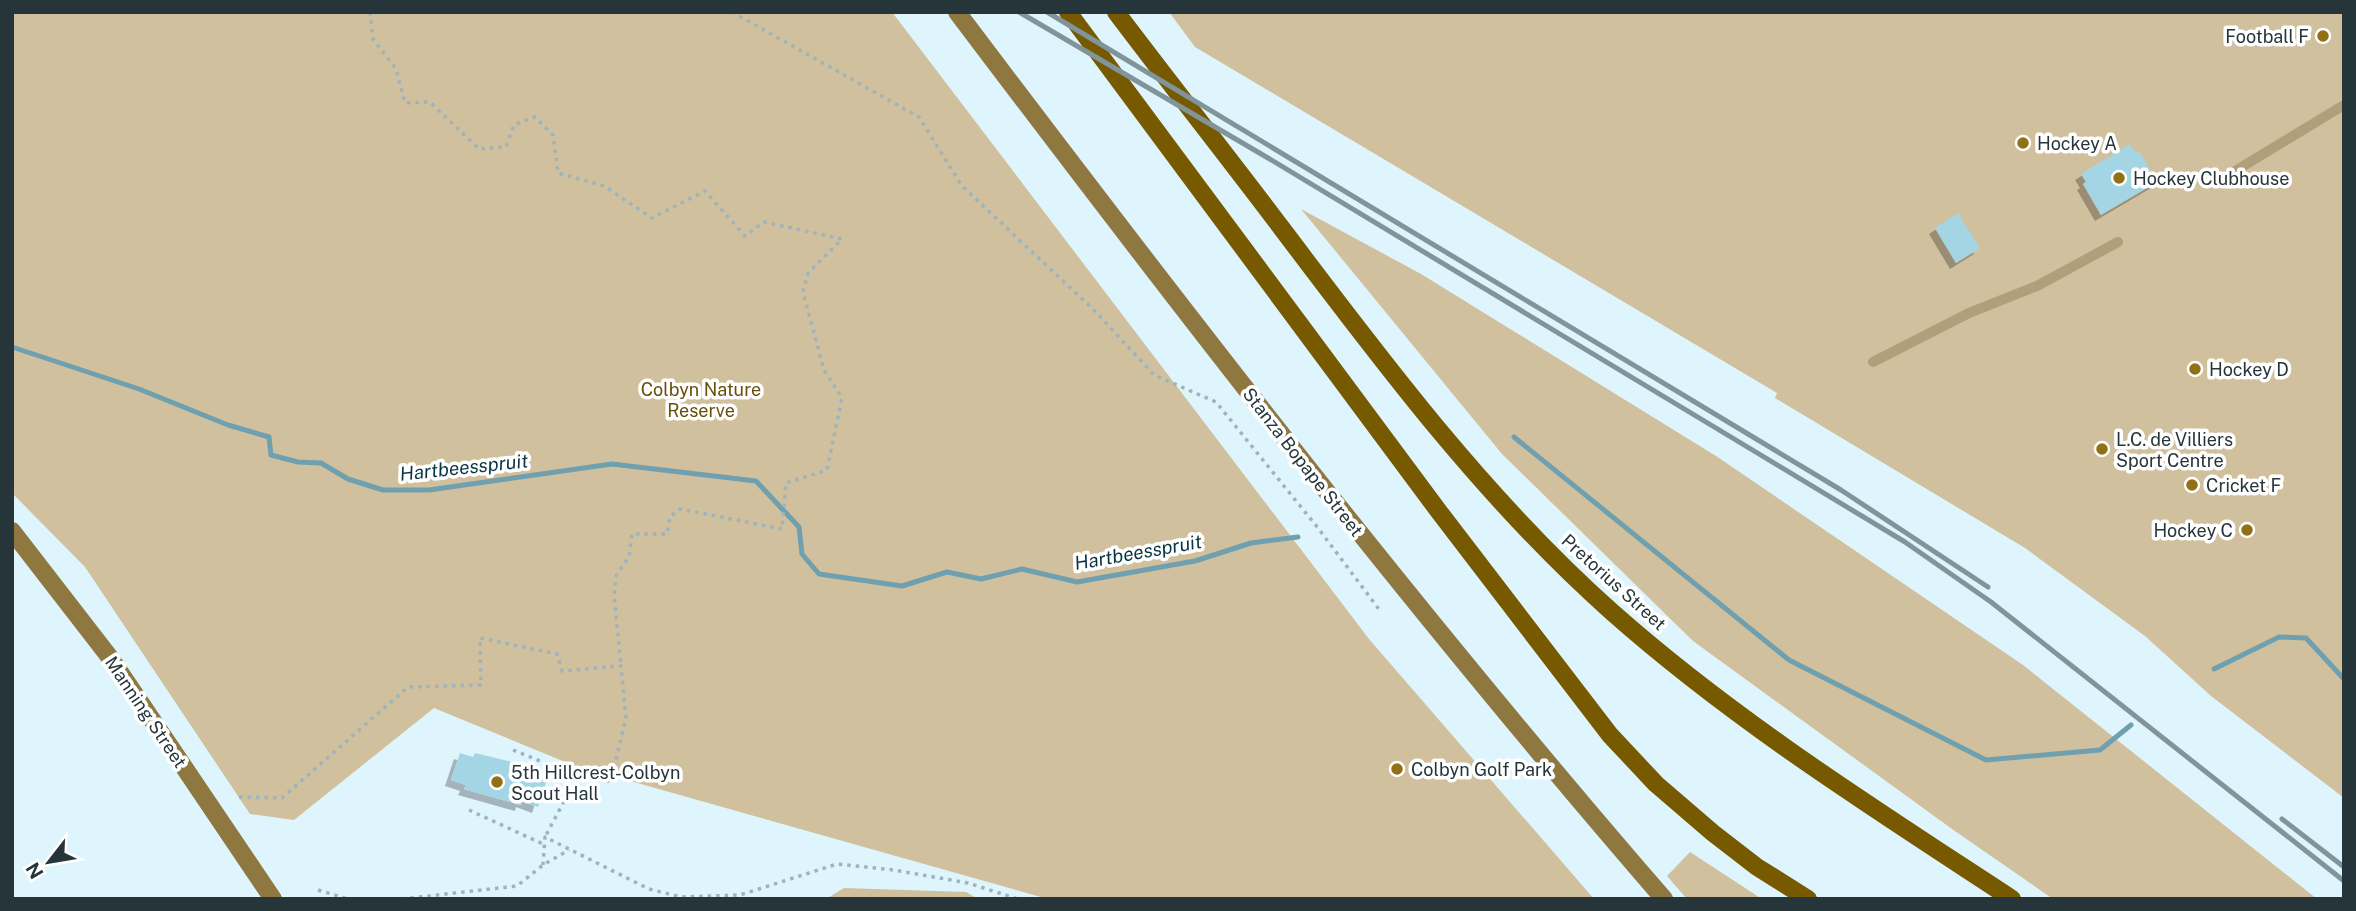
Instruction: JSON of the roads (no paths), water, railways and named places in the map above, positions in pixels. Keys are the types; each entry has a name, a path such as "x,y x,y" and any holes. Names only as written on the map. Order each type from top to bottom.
{"main road":[{"name":"Stanza Bopape Street","path":"957,12 1170,294 1317,480 1451,646 1664,899"},
{"path":"1068,12 1440,513 1610,735 1656,784 1713,833 1757,867 1808,899"},
{"name":"Pretorius Street","path":"1116,12 1391,372 1462,458 1540,542 1612,612 1699,684 1852,794 2012,899"},
{"name":"Manning Street","path":"12,531 111,659 272,899"}],"lane":[{"path":"2222,178 2344,105"},
{"path":"1873,362 1969,313 2037,286 2118,242"}],"waterway":[{"name":"Hartbeesspruit","path":"12,347 139,389 228,425 269,437 271,455 298,462 321,463 348,479 383,490 429,490 612,464 756,481 799,527 802,554 819,574 902,586 947,572 981,579 1022,569 1077,582 1195,561 1251,543 1298,537"},
{"path":"1514,437 1789,660 1986,760 2100,750 2131,725"},
{"name":"Hartbeesspruit","path":"2214,669 2279,637 2306,638 2344,679"}],"railway":[{"path":"1019,12 1268,158 1905,542 1991,602 2344,881"},
{"path":"1047,12 1841,490 1988,587"},
{"path":"2282,819 2344,867"}],"place":[{"name":"Football F","path":"2323,36"},
{"name":"Hockey A","path":"2023,143"},
{"name":"Hockey Clubhouse","path":"2119,178"},
{"name":"Hockey D","path":"2195,369"},
{"name":"L.C. de Villiers Sport Centre","path":"2102,449"},
{"name":"Cricket F","path":"2192,485"},
{"name":"Hockey C","path":"2247,530"},
{"name":"Colbyn Golf Park","path":"1397,769"},
{"name":"5th Hillcrest-Colbyn Scout Hall","path":"497,782"}],"park label":[{"name":"Colbyn Nature Reserve","path":"701,399"}]}
